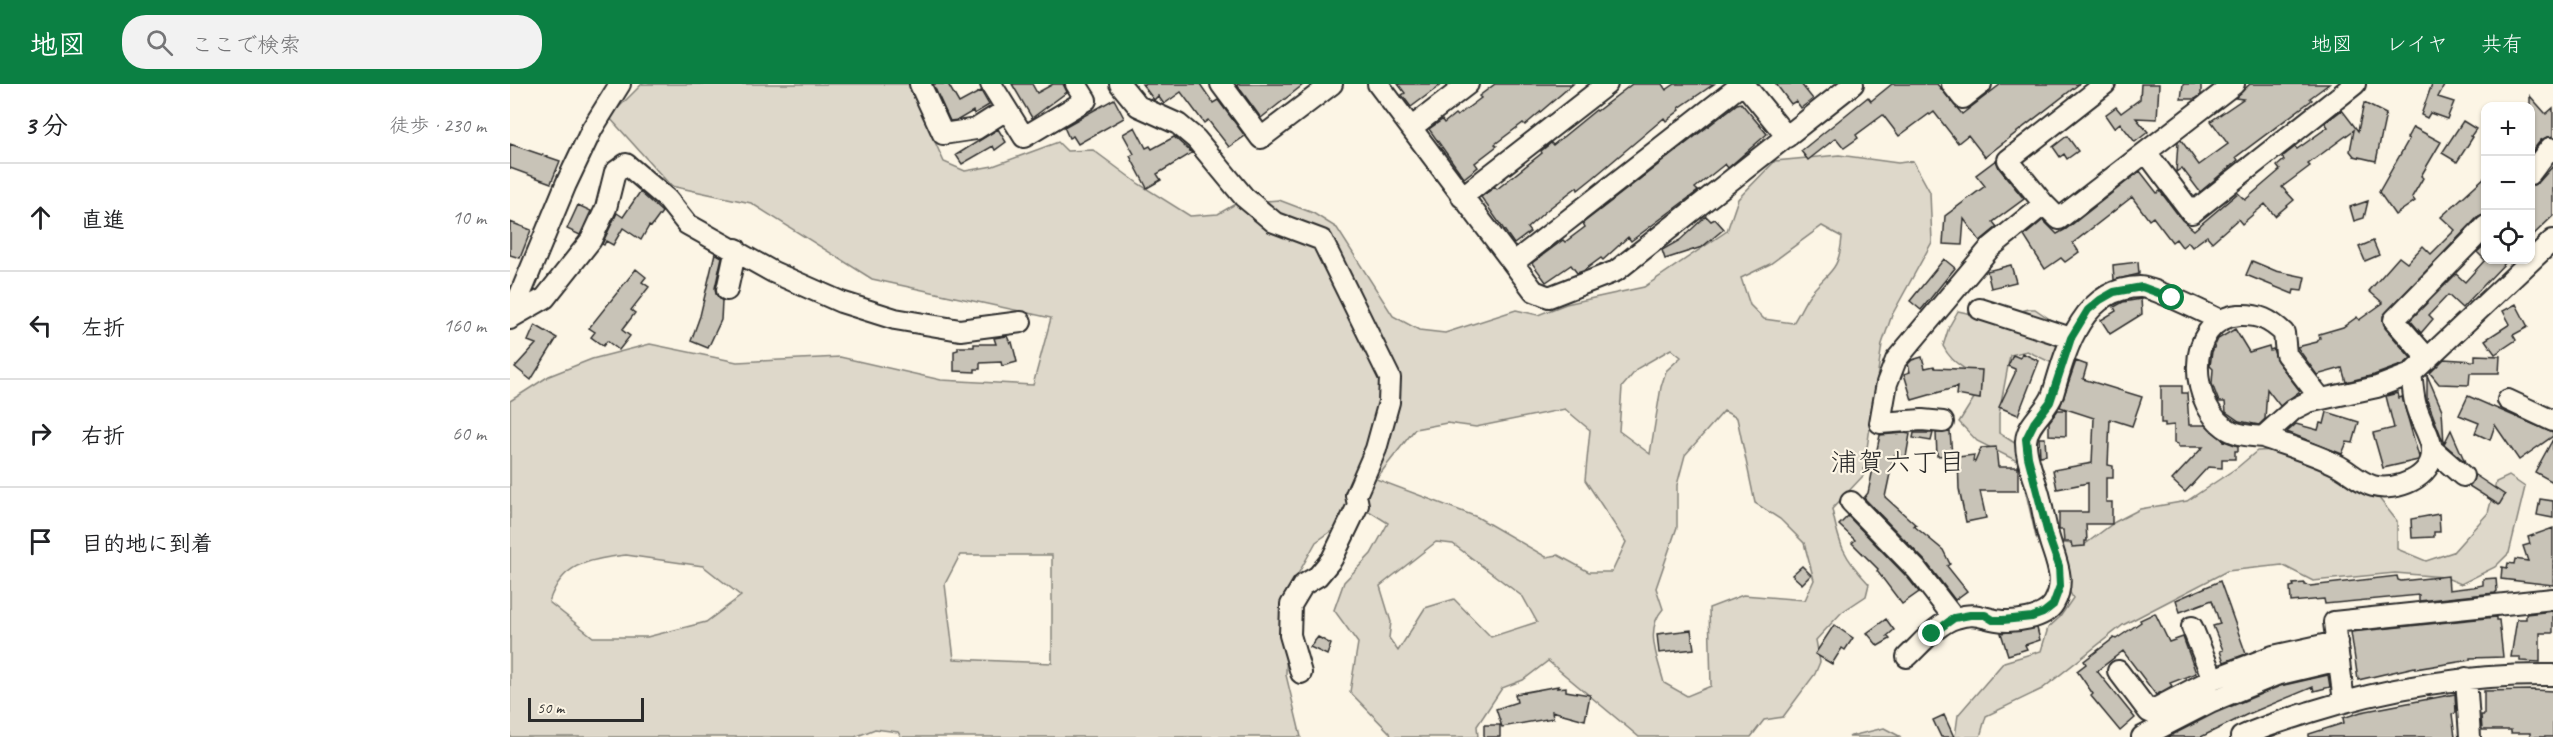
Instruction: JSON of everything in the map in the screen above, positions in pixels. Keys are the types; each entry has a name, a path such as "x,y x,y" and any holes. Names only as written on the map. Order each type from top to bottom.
{"street":[{"path":"511,314 592,129 620,84"},
{"path":"920,84 943,134 976,129 1006,110"},
{"path":"991,84 1024,137 1086,100 1076,84"},
{"path":"1120,84 1138,106 1178,124 1196,139 1244,198 1274,222 1322,240 1390,378 1389,402 1376,449 1356,495 1358,505 1332,559 1318,576 1303,585 1291,605 1290,635 1301,673"},
{"path":"1221,84 1261,138 1332,84"},
{"path":"1378,84 1534,291 1549,297 1616,271 1853,84"},
{"path":"1411,128 1468,84"},
{"path":"1462,197 1607,84"},
{"path":"1513,263 1743,84 1787,137"},
{"path":"1953,84 1963,98 1981,84"},
{"path":"2105,84 2008,160 2059,219 2146,152 2221,88"},
{"path":"2146,152 2192,213 2355,84"},
{"path":"2535,168 2550,148 2553,151"},
{"path":"511,314 545,298 598,245 615,172 626,164 667,199 687,224 736,249 773,272 841,302 895,319 960,330 1021,322"},
{"path":"1943,423 1923,420 1880,423 1887,382 1896,360 1990,248 2044,204"},
{"path":"2428,359 2394,320 2481,231"},
{"path":"2263,437 2294,409 2321,399 2377,387 2411,374 2541,245"},
{"path":"727,290 736,249"},
{"path":"1907,657 1954,618 1970,615 1985,615 1993,620 2032,617 2043,613 2053,605 2060,586 2059,566 2049,538 2028,457 2026,439 2034,423 2050,402 2071,338 2088,310 2114,292 2142,287 2220,320"},
{"path":"1980,309 2071,338"},
{"path":"2321,399 2286,354 2286,337 2277,327 2261,316 2229,316 2220,320 2203,339 2198,368 2202,394 2208,408 2221,424 2241,435 2263,437 2340,466 2354,477 2372,486 2383,487 2405,484 2422,475 2432,449"},
{"path":"2411,374 2416,406 2432,449 2463,476"},
{"path":"2508,400 2553,421"},
{"path":"1851,502 1917,570 1954,618"},
{"path":"2344,702 2334,622 2553,598"},
{"path":"2192,627 2213,680"},
{"path":"2118,671 2149,712 2213,680 2273,656 2338,651"},
{"path":"2142,737 2210,702 2338,651"},
{"path":"2241,737 2344,702 2407,687 2466,678 2553,675"},
{"path":"2466,678 2470,737"}],"shaded area":[{"path":"642,84 909,84 944,162 965,171 993,166 1058,142 1067,151 1093,150 1139,184 1190,216 1218,214 1237,203 1279,200 1313,213 1337,228 1393,316 1419,330 1445,333 1516,310 1538,315 1566,304 1644,287 1727,231 1738,199 1775,161 1839,155 1898,163 1913,161 1930,192 1932,242 1892,315 1882,344 1863,476 1832,509 1843,550 1869,584 1866,596 1842,612 1816,640 1820,662 1815,674 1783,717 1764,720 1751,737 1639,737 1548,661 1523,680 1502,688 1477,726 1478,737 1391,737 1390,733 1350,692 1358,643 1334,610 1344,582 1371,554 1388,523 1364,508 1316,542 1288,592 1286,675 1301,737 901,737 898,732 875,729 855,737 510,737 510,401 549,376 592,359 650,344 737,362 840,357 941,380 1033,385 1051,318 872,279 751,203 671,186 609,117","holes":["1822,226 1842,237 1836,264 1810,294 1793,323 1764,319 1750,305 1741,278 1770,264","1671,349 1681,357 1666,371 1661,387 1650,454 1619,431 1622,387 1638,368","1565,409 1590,430 1585,480 1626,542 1612,572 1589,572 1558,555 1546,557 1477,517 1376,479 1415,429 1447,423 1476,427","1724,411 1737,418 1755,503 1780,519 1804,543 1814,580 1805,600 1743,595 1709,608 1711,686 1687,696 1664,683 1653,635 1657,617 1663,609 1656,588 1677,527 1677,485 1685,455","1436,542 1453,544 1523,597 1537,622 1491,637 1454,599 1425,608 1398,651 1389,638 1391,622 1380,586","626,555 703,566 741,596 706,622 647,637 593,637 549,602 561,578 569,571 578,565","960,555 1052,555 1052,663 954,659 945,584"]},
{"path":"2035,309 2058,325 2060,348 2052,363 2027,351 2010,355 1999,414 1999,433 2038,458 2039,514 2064,543 2084,545 2115,522 2140,509 2187,501 2238,467 2257,451 2276,450 2375,493 2397,521 2397,549 2426,561 2453,552 2488,513 2496,482 2509,476 2525,487 2509,553 2495,567 2461,584 2444,577 2395,573 2313,581 2282,565 2227,571 2123,625 2042,689 1986,716 1980,737 1955,737 1958,715 2004,662 2041,651 2048,628 2060,617 2073,598 2061,576 2046,560 2036,537 2025,489 2023,464 1977,441 1959,422 1981,387 1972,375 1952,359 1943,346 1949,327 1958,311 1994,316"},
{"path":"1884,728 1901,737 1849,737 1851,736"}],"building":[{"path":"933,84 948,84 959,103 981,91 989,105 974,114 973,111 958,120 950,121"},
{"path":"1012,84 1032,84 1037,93 1053,84 1063,84 1067,92 1032,118"},
{"path":"1142,84 1200,84 1213,103 1218,100 1245,136 1229,147 1208,120 1204,123 1181,92 1164,104 1158,96 1154,100"},
{"path":"1238,84 1304,84 1261,118"},
{"path":"1398,84 1442,84 1411,107 1402,95 1405,93"},
{"path":"1495,84 1573,84 1525,125 1523,123 1495,144 1497,146 1475,163 1478,167 1464,178 1429,129 1442,120 1444,123 1455,114 1457,116"},
{"path":"1632,84 1662,84 1666,90 1675,84 1714,84 1679,108 1680,110 1666,121 1664,118 1578,190 1577,187 1547,210 1527,228 1530,232 1514,244 1481,197 1495,187 1497,189 1551,143 1553,145"},
{"path":"1776,84 1801,84 1813,99 1801,108 1796,101 1791,104"},
{"path":"1892,84 1937,84 1962,114 2001,84 2079,84 1985,157 1968,135 1958,143 1934,112 1899,136 1883,115 1856,135 1858,138 1844,148 1836,138 1808,160 1801,151 1868,97 1871,101"},
{"path":"2141,84 2159,84 2157,119 2136,118 2148,132 2135,142 2120,123 2114,128 2105,115 2116,107 2121,113 2140,99"},
{"path":"2183,84 2201,84 2201,95 2195,99 2181,99"},
{"path":"2250,84 2329,84 2310,98 2312,100 2236,157 2238,160 2200,192 2182,168 2176,172 2178,142 2181,140 2199,165 2228,144 2211,121 2243,99 2235,98"},
{"path":"2432,84 2445,84 2438,97 2454,102 2447,119 2430,113 2427,118 2421,115"},
{"path":"2530,96 2546,114 2553,108 2553,136 2541,140 2535,148 2535,102 2530,102"},
{"path":"1114,99 1124,118 1078,144 1073,136 1069,138 1064,127"},
{"path":"1741,103 1767,134 1728,168 1725,164 1695,188 1698,191 1631,241 1628,237 1603,260 1601,258 1577,273 1571,265 1546,282 1532,263 1585,227 1583,223"},
{"path":"2364,103 2386,114 2376,161 2354,156 2350,151 2354,130 2308,164 2310,166 2282,187 2294,200 2275,216 2265,204 2242,224 2238,219 2212,242 2207,236 2192,247 2188,242 2182,247 2176,239 2172,242 2153,217 2149,220 2132,197 2073,243 2079,252 2065,262 2061,258 2045,269 2024,236 2043,220 2057,234 2066,229 2140,171 2157,193 2160,191 2182,220 2194,230 2238,193 2245,200 2280,170 2277,166 2284,160 2282,157 2328,127 2325,123 2342,110 2358,131"},
{"path":"2463,121 2476,129 2457,162 2442,153"},
{"path":"1135,127 1146,148 1150,146 1152,149 1174,137 1192,153 1157,174 1161,180 1147,188 1130,156 1134,154 1123,134"},
{"path":"2413,127 2441,142 2421,176 2423,178 2412,197 2415,201 2395,215 2379,192 2409,139 2407,138"},
{"path":"998,129 1006,142 995,150 993,146 962,164 956,155"},
{"path":"2067,136 2078,151 2067,159 2064,154 2060,157 2053,147"},
{"path":"510,144 560,161 551,183 510,168"},
{"path":"1996,160 1999,168 2024,199 1993,222 1997,227 1980,241 1964,219 1962,245 1943,244 1945,216 1985,186 1976,175"},
{"path":"2553,166 2553,216 2535,233 2535,184"},
{"path":"2481,181 2481,216 2383,316 2385,328 2411,358 2404,364 2346,382 2342,368 2317,375 2297,347 2317,342 2320,338 2319,334 2343,327 2357,317 2359,320 2383,303 2369,291 2399,257 2407,263 2423,246 2431,254 2455,230 2441,217"},
{"path":"640,192 662,212 651,227 649,226 641,240 623,228 613,245 606,241 604,245 602,244 617,213 623,217"},
{"path":"2368,201 2364,218 2354,221 2350,207"},
{"path":"578,205 591,211 580,235 567,229"},
{"path":"1706,216 1711,221 1715,219 1724,229 1702,247 1665,259 1662,250 1680,240"},
{"path":"510,222 531,230 520,258 510,255"},
{"path":"2373,241 2379,255 2365,261 2359,247"},
{"path":"715,253 722,257 715,288 716,294 722,301 721,320 708,348 691,341 700,316"},
{"path":"1944,259 1955,268 1921,310 1910,301"},
{"path":"2252,261 2276,271 2305,277 2302,291 2294,290 2293,294 2246,275"},
{"path":"2138,262 2139,274 2114,280 2113,265"},
{"path":"2481,264 2504,264 2462,308 2448,295 2429,315 2433,319 2421,333 2410,320 2456,274 2465,282"},
{"path":"2011,265 2016,282 1991,288 1987,271"},
{"path":"636,269 646,277 642,282 649,287 631,310 635,313 622,330 630,336 619,350 607,341 603,346 591,337 595,332 589,328"},
{"path":"2141,299 2142,314 2110,334 2101,320 2116,311 2114,307 2123,302"},
{"path":"2516,304 2528,327 2513,335 2516,340 2495,354 2485,340 2510,324 2503,311"},
{"path":"535,325 557,338 531,380 515,367 536,344 528,341"},
{"path":"2235,329 2249,352 2269,346 2270,350 2273,349 2277,361 2300,391 2280,406 2267,389 2265,419 2259,425 2239,421 2226,412 2225,402 2219,402 2212,384 2213,369 2210,366 2212,352 2218,339"},
{"path":"1007,336 1010,343 1012,342 1017,362 1002,366 1001,362 980,363 980,369 975,369 975,372 954,371 954,351 958,350 958,347 996,344 994,338"},
{"path":"2022,353 2039,361 2018,415 1999,407 2015,373 2015,369 2008,366 2013,355 2020,358"},
{"path":"2475,355 2500,356 2499,373 2470,373 2469,385 2439,384 2430,373 2444,359 2475,361"},
{"path":"1922,357 1925,368 1934,366 1935,368 1982,370 1980,399 1956,395 1957,387 1912,400 1904,374 1910,372 1908,364 1912,360"},
{"path":"2076,361 2087,365 2083,379 2142,397 2132,426 2110,419 2108,465 2113,466 2113,478 2106,478 2106,502 2112,502 2112,524 2086,524 2085,546 2072,547 2071,542 2064,542 2063,530 2059,530 2059,512 2088,512 2088,483 2057,489 2053,470 2092,463 2094,418 2060,407"},
{"path":"2427,375 2442,410 2444,444 2427,400"},
{"path":"2161,386 2182,386 2182,393 2187,393 2189,425 2206,425 2224,441 2238,446 2235,459 2222,459 2222,468 2208,467 2185,492 2172,480 2203,447 2178,447 2178,444 2174,443 2174,425 2165,426 2165,423 2161,423"},
{"path":"2398,393 2399,398 2402,397 2419,457 2418,460 2383,468 2373,433 2394,428 2386,396"},
{"path":"2468,396 2553,433 2553,436 2519,460 2495,425 2490,440 2475,433 2479,423 2459,415"},
{"path":"2058,410 2066,410 2066,436 2049,435 2049,422"},
{"path":"2327,412 2359,422 2353,443 2347,442 2342,454 2287,432 2296,424 2318,430 2320,423 2324,424"},
{"path":"2451,430 2465,462 2444,444"},
{"path":"1950,432 1952,455 1937,456 1936,433"},
{"path":"1914,433 1933,433 1931,441 1913,438"},
{"path":"1910,434 1906,457 1894,455 1885,497 1916,525 1914,526 1943,550 1950,564 1947,566 1967,591 1955,600 1926,562 1864,498 1868,493 1880,435"},
{"path":"2039,438 2045,438 2046,455 2040,456"},
{"path":"2553,439 2553,482 2535,472"},
{"path":"1996,447 1998,467 2018,467 2018,491 1980,491 1986,518 1966,522 1959,489 1958,457 1974,455 1973,461 1975,462 1981,448"},
{"path":"2475,475 2505,495 2499,505 2469,486"},
{"path":"2540,499 2553,501 2553,518 2537,515"},
{"path":"2439,514 2440,532 2434,532 2434,537 2412,538 2411,519"},
{"path":"1848,516 1919,592 1902,604 1877,571 1878,569 1852,543 1855,540 1839,525"},
{"path":"2553,528 2553,585 2501,579 2502,567 2507,568 2508,563 2514,564 2515,559 2528,561 2523,546 2530,544 2528,537"},
{"path":"1802,566 1811,575 1802,584 1792,575"},
{"path":"2397,576 2401,581 2448,576 2449,590 2483,585 2483,579 2496,578 2497,591 2419,601 2419,595 2325,604 2324,599 2291,602 2290,587 2294,586 2293,584 2305,583 2310,586"},
{"path":"2220,581 2246,654 2224,662 2220,651 2223,650 2213,626 2220,624 2212,600 2180,612 2176,600"},
{"path":"2553,611 2553,633 2540,633 2540,662 2520,661 2520,657 2511,657 2517,619 2526,619 2526,614"},
{"path":"2155,613 2169,642 2183,637 2196,673 2170,683 2172,686 2156,695 2123,651 2097,671 2135,718 2120,731 2091,696 2093,694 2077,671 2086,664 2084,661 2114,638 2116,639 2141,622 2140,620"},
{"path":"2496,617 2496,620 2499,620 2503,657 2470,658 2470,660 2415,669 2415,667 2358,680 2351,632"},
{"path":"1886,619 1894,630 1887,636 1890,639 1878,646 1867,633"},
{"path":"1834,625 1853,638 1845,650 1842,648 1832,664 1815,654"},
{"path":"2037,628 2040,640 2025,645 2027,649 2008,655 2001,633"},
{"path":"1691,630 1694,649 1659,653 1657,634"},
{"path":"1318,637 1331,644 1327,655 1310,647"},
{"path":"2328,675 2330,687 2314,691 2313,687 2201,737 2168,737 2215,713 2280,686"},
{"path":"1558,686 1557,688 1566,687 1566,691 1590,695 1585,720 1552,711 1553,718 1502,727 1496,709 1517,702 1515,694"},
{"path":"2484,691 2553,691 2553,737 2530,737 2530,733 2511,733 2511,730 2482,730"},
{"path":"2455,694 2456,713 2452,714 2455,737 2309,737 2309,734 2344,723 2343,718 2361,712"},
{"path":"1944,715 1954,737 1941,737 1933,720"},
{"path":"1484,725 1500,725 1500,737 1484,737"}],"district":[{"name":"浦賀六丁目","path":"1898,462"}],"route":[{"path":"1932,634 1954,618 1970,615 1985,615 1993,620 2032,617 2043,613 2053,605 2060,586 2059,566 2049,538 2028,457 2026,439 2034,423 2050,402 2071,338 2088,310 2114,292 2142,287 2172,298"}]}
